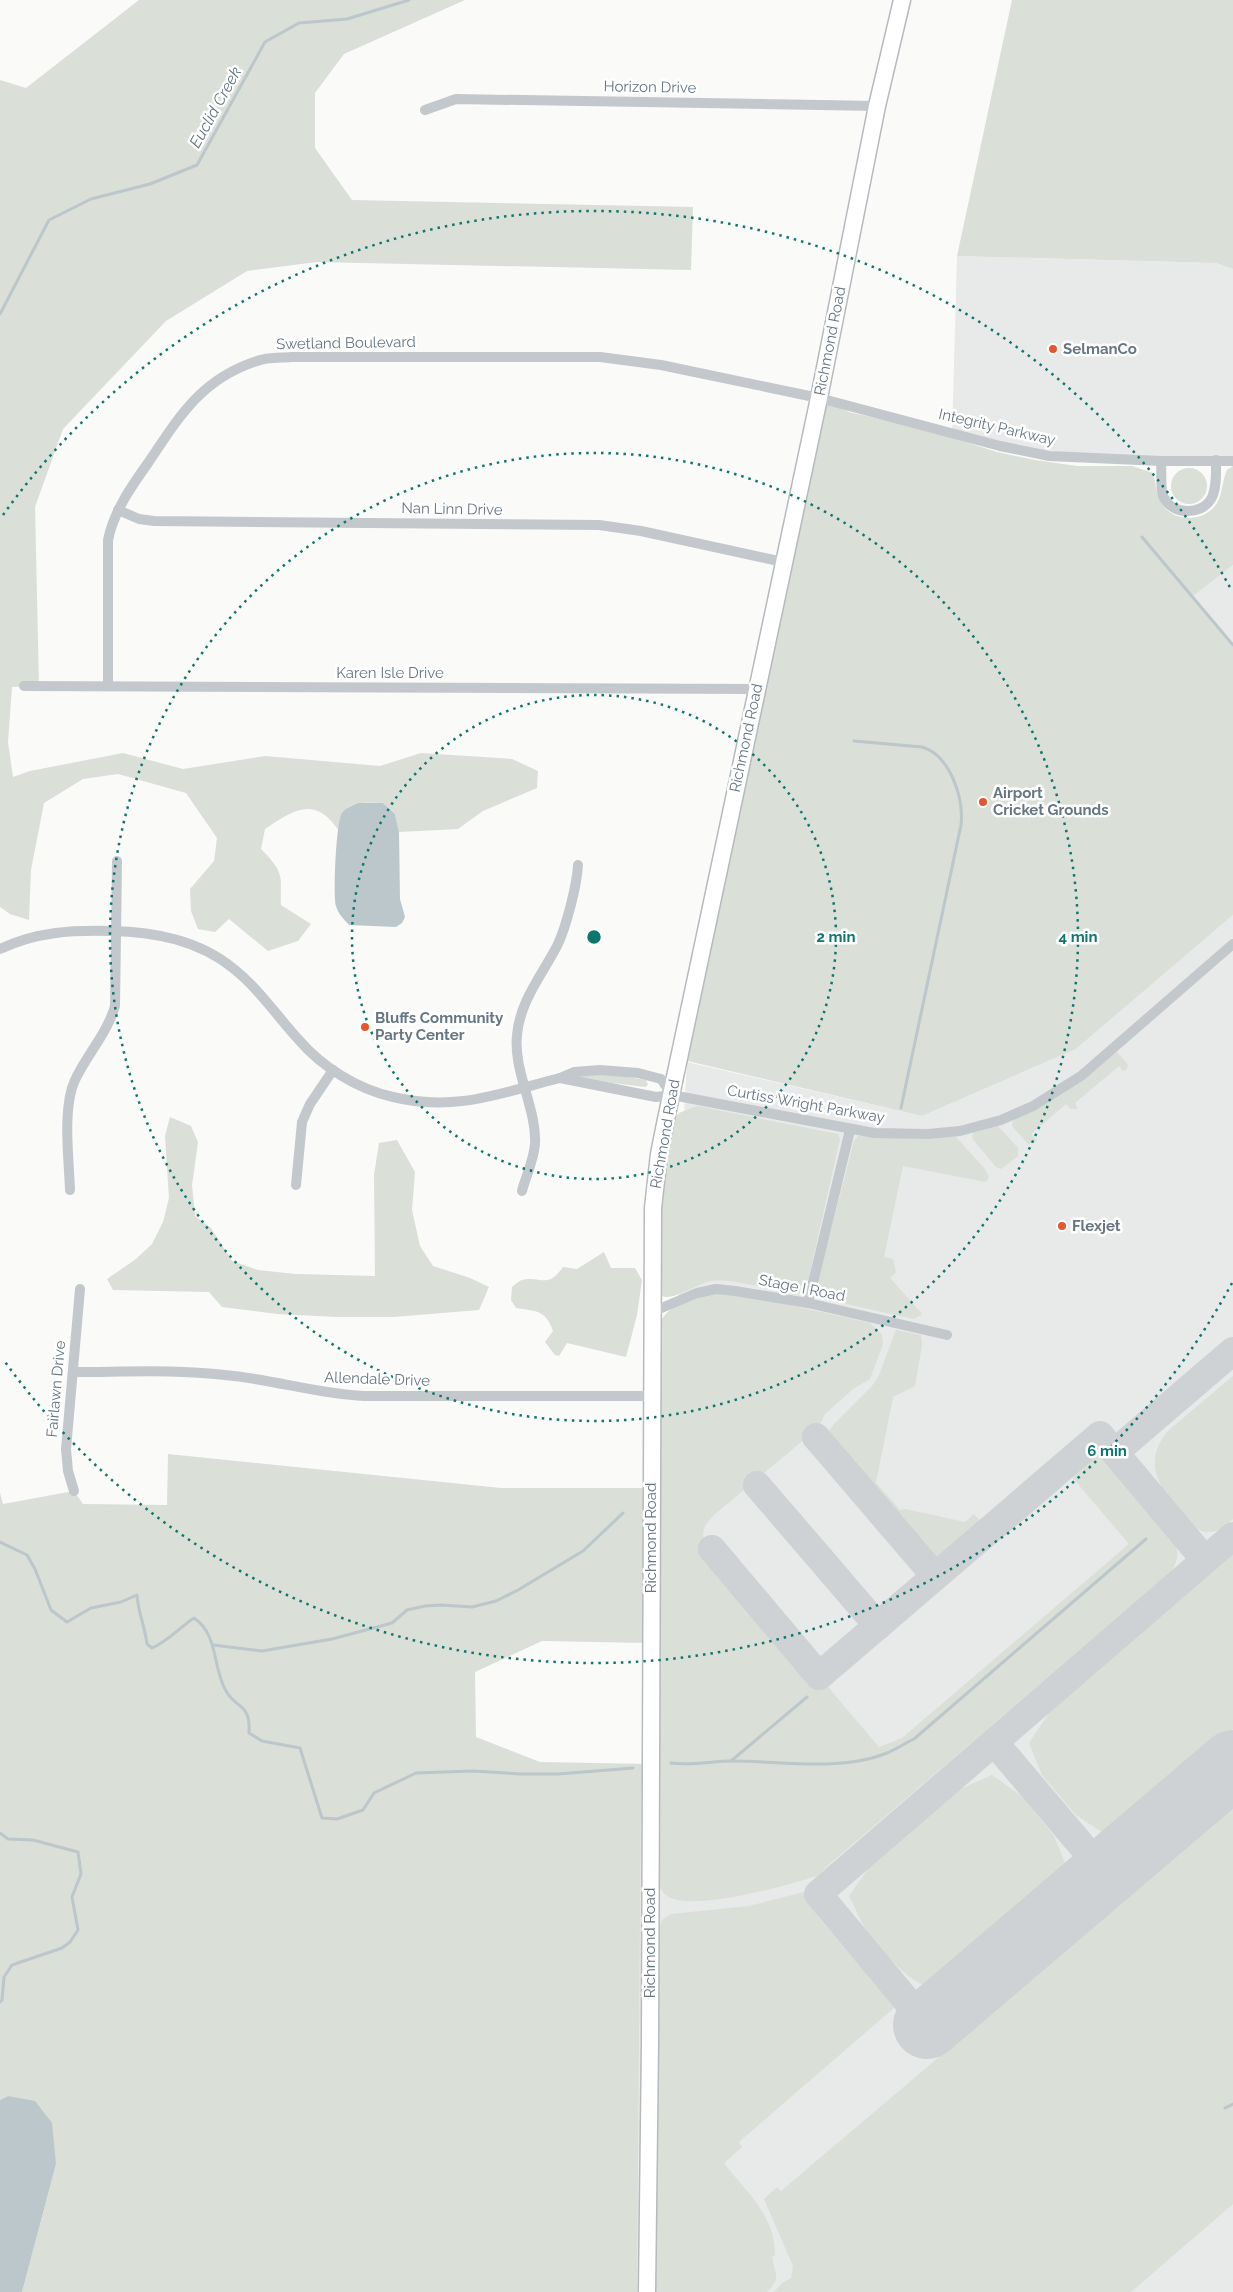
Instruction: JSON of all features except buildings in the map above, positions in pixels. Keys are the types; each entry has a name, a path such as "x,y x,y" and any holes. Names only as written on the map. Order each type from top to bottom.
{"main road":[{"name":"Richmond Road","path":"647,2292 650,2042 652,1312 655,1184 659,1154 784,562 877,106 902,0"}],"street":[{"name":"Horizon Drive","path":"425,110 456,100 877,106"},
{"name":"Swetland Boulevard","path":"108,686 108,540 111,522 129,489 184,409 202,391 223,377 258,360 291,357 600,357 660,365 818,398"},
{"name":"Integrity Parkway","path":"818,398 1000,446 1048,456 1161,461 1233,461"},
{"path":"1161,461 1163,496 1169,505 1180,510 1191,511 1202,508 1211,498 1216,472 1216,460"},
{"name":"Nan Linn Drive","path":"118,510 139,519 154,521 599,525 784,562"},
{"name":"Karen Isle Drive","path":"24,686 757,689"},
{"path":"70,1190 69,1099 72,1085 107,1028 112,1016 116,988 117,861"},
{"path":"522,1191 535,1144 534,1129 517,1047 519,1022 530,994 561,938 578,865"},
{"path":"0,948 24,938 71,930 144,932 170,937 201,949 224,962 251,985 300,1041 333,1070 371,1090 392,1097 426,1102 465,1102 560,1078 574,1072 600,1070 638,1073 660,1079 672,1095"},
{"name":"Curtiss Wright Parkway","path":"560,1078 656,1097 672,1095 850,1130 908,1135 960,1130 1000,1120 1033,1106 1081,1076 1233,944"},
{"path":"296,1185 302,1122 310,1104 333,1070"},
{"path":"808,1303 850,1130"},
{"name":"Fairlawn Drive","path":"74,1491 68,1471 66,1449 80,1289"},
{"name":"Stage I Road","path":"652,1312 697,1293 716,1289 808,1303 947,1334"},
{"name":"Allendale Drive","path":"73,1372 209,1373 250,1378 321,1392 364,1396 652,1396"}],"shaded area":[{"path":"139,0 465,0 344,54 315,93 315,148 352,200 693,207 691,270 317,262 247,271 166,321 63,429 35,507 39,686 12,687 8,742 13,777 30,771 123,753 183,769 265,756 380,766 421,753 512,759 538,771 537,788 483,811 458,829 399,832 395,814 383,803 358,803 352,805 344,813 339,831 321,813 304,809 285,816 265,829 261,849 279,872 281,905 311,924 298,941 268,951 229,919 215,932 198,929 191,911 190,889 214,861 217,838 186,793 118,774 83,779 44,803 31,870 29,920 10,914 0,907 0,80 26,88"},
{"path":"1012,0 1233,0 1233,269 1216,263 957,256"},
{"path":"957,256 1216,263 1233,269 1233,461 1049,456 952,433"},
{"name":"Airport Cricket Grounds","path":"819,398 849,412 928,430 997,452 1077,466 1132,466 1153,473 1161,503 1166,510 1181,517 1197,517 1212,510 1219,499 1227,470 1233,466 1233,565 1192,597 1233,647 1233,915 1076,1049 922,1116 679,1059"},
{"path":"1189,468 1196,469 1202,473 1206,479 1206,493 1202,499 1196,503 1189,504 1182,503 1176,499 1172,493 1171,486 1172,479 1176,473 1182,469"},
{"path":"1233,565 1233,647 1192,597"},
{"path":"358,803 383,803 395,814 399,832 400,899 405,917 402,923 396,927 349,925 336,906 336,859 340,819 345,810"},
{"path":"1233,915 1233,2292 165,2292 234,1973 681,1766 678,1219 687,1062 922,1116 1076,1049"},
{"path":"1117,1052 1128,1065 1126,1070 1123,1071 1119,1066 1075,1103 1078,1109 1071,1109 1066,1104 1031,1134 1037,1141 1028,1144 1012,1126 1013,1119"},
{"path":"615,1075 646,1080 648,1085 645,1087 578,1079 578,1076"},
{"path":"697,1106 838,1134 840,1139 808,1281 803,1290 798,1294 795,1295 718,1280 710,1281 672,1296 662,1296 659,1286 663,1172 674,1119 679,1113"},
{"path":"170,1117 191,1126 198,1142 192,1185 195,1216 211,1228 232,1261 258,1270 295,1274 375,1276 374,1175 379,1143 397,1140 415,1172 412,1210 420,1246 433,1266 470,1278 489,1287 479,1310 393,1317 277,1314 222,1307 209,1292 113,1290 107,1279 136,1259 152,1244 163,1222 169,1198 165,1136"},
{"path":"996,1124 1018,1148 1018,1156 1001,1169 996,1167 972,1138 974,1131"},
{"path":"858,1136 927,1139 955,1136 985,1169 989,1177 986,1182 903,1166 884,1257 893,1259 896,1272 890,1278 922,1314 914,1319 828,1300 821,1291 818,1280 854,1141"},
{"path":"604,1252 611,1268 635,1268 642,1280 637,1315 626,1357 567,1343 559,1356 555,1355 545,1342 553,1331 547,1319 535,1311 516,1308 511,1300 512,1287 522,1280 548,1280 553,1278 563,1267 577,1269"},
{"path":"717,1293 750,1296 870,1323 882,1335 883,1344 870,1379 853,1389 825,1414 819,1427 714,1515 703,1532 704,1541 709,1552 819,1678 829,1675 834,1682 828,1687 879,1747 902,1738 1129,1544 1072,1477 1073,1464 1091,1449 1101,1454 1171,1537 1176,1546 1177,1555 1171,1572 826,1867 820,1875 745,1895 703,1901 685,1901 669,1897 657,1885 659,1325 669,1311 683,1302"},
{"path":"896,1330 921,1335 922,1345 915,1386 893,1397 876,1483 900,1510 905,1509 965,1522 974,1514 986,1528 964,1547 948,1556 930,1555 920,1550 827,1443 829,1431 834,1424 872,1386 879,1375"},
{"path":"1233,1376 1233,1519 1217,1530 1206,1532 1199,1530 1193,1525 1166,1494 1156,1474 1156,1453 1169,1430"},
{"path":"168,1454 501,1488 651,1488 650,1643 542,1641 475,1672 476,1737 540,1762 650,1764 650,1781 641,1786 637,2292 22,2292 56,2164 8,2096 0,2100 0,1493 3,1504 74,1491 83,1504 167,1505"},
{"path":"1054,1483 1062,1487 842,1675 840,1670 842,1663"},
{"path":"1233,1549 1233,1729 1108,1836 1076,1815 1042,1775 1029,1743 1053,1707"},
{"path":"992,1775 1023,1797 1054,1836 1068,1870 935,1987 926,1986 907,1975 880,1948 864,1927 849,1896 872,1863 918,1822 956,1791"},
{"path":"1233,1793 1233,2204 1131,2292 774,2292 782,2283 791,2278 793,2266 764,2199 777,2187 781,2191 939,2057 933,2049"},
{"path":"811,1890 814,1891 813,1902 819,1918 895,2007 739,2142 742,2147 724,2163 758,2205 770,2228 774,2241 775,2255 772,2257 776,2276 772,2287 767,2292 653,2292 659,1930 662,1920 671,1914 749,1906"},
{"path":"8,2096 35,2101 52,2123 56,2164 22,2292 0,2292 0,2100"}],"waterway":[{"name":"Euclid Creek","path":"0,314 49,220 91,199 150,184 197,165 265,42 299,23 347,19 409,0"},
{"path":"1142,537 1233,645"},
{"path":"854,741 922,747 932,752 947,768 953,779 960,803 961,825 901,1108"},
{"path":"213,1645 262,1651 332,1639 392,1623 407,1610 425,1606 472,1607 496,1601 583,1551 623,1513"},
{"path":"671,1763 687,1764 732,1761 831,1764 869,1759 891,1751 914,1739 1146,1539"},
{"path":"0,1542 27,1555 35,1569 51,1610 67,1622 91,1608 121,1602 137,1595 147,1644 152,1648 163,1642 194,1618 208,1633 226,1691 248,1716 249,1733 262,1741 300,1748 322,1818 337,1819 363,1810 374,1793 416,1773 473,1771 558,1774 633,1768"},
{"path":"731,1761 807,1697"},
{"path":"0,1833 8,1839 33,1840 78,1852 81,1874 72,1897 78,1930 70,1942 62,1948 12,1965 4,1977 2,2000 0,2002"},
{"path":"1225,2108 1233,2104"}],"taxiway":[{"path":"1115,1452 1233,1351"},
{"path":"712,1549 819,1676 1100,1435 1205,1560"},
{"path":"816,1437 935,1576"},
{"path":"757,1485 878,1626"},
{"path":"927,2025 818,1894 1233,1536"},
{"path":"994,1742 1105,1873"}],"runway":[{"path":"927,2025 1233,1764"}],"place":[{"name":"SelmanCo","path":"1053,349"},
{"name":"Airport Cricket Grounds","path":"983,802"},
{"name":"Bluffs Community Party Center","path":"365,1027"},
{"name":"Flexjet","path":"1062,1226"}]}
